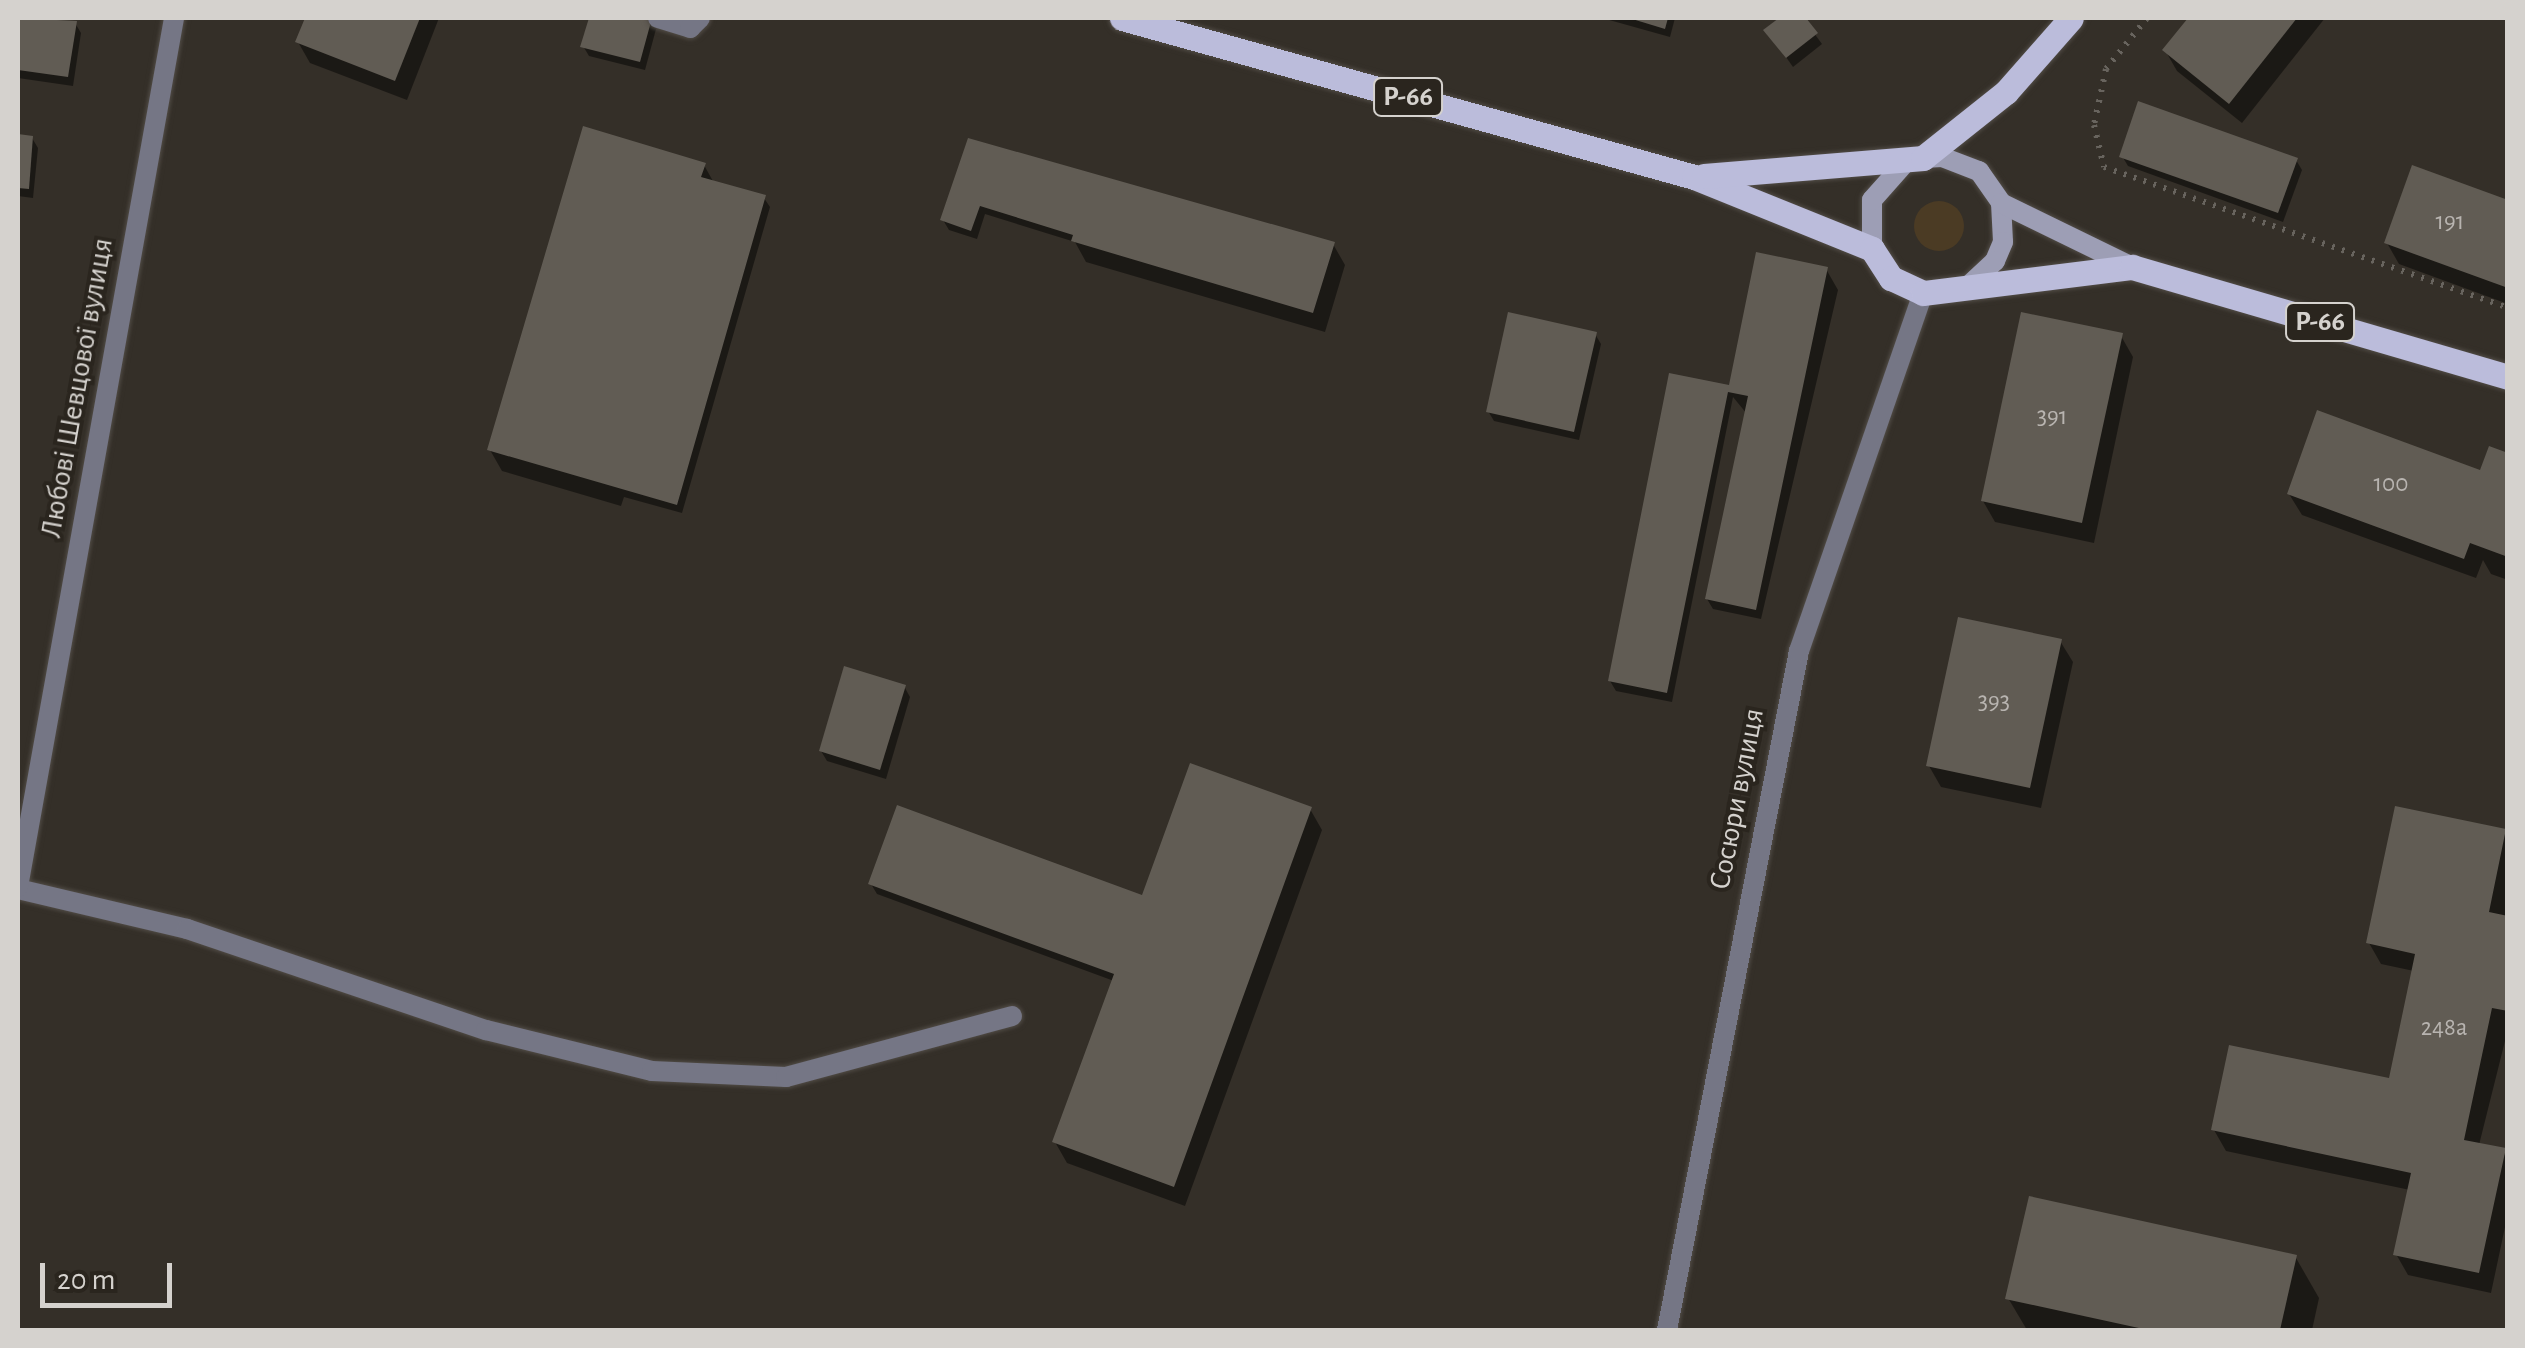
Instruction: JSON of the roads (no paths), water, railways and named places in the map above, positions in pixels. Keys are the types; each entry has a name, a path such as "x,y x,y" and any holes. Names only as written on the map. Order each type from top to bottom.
{"main road":[{"name":"Р-66","path":"1122,18 1694,177 1872,248 1892,278 1935,293 2132,267 2508,378"},
{"path":"1872,248 1867,224 1872,200 1914,161 1979,118 2071,18"},
{"path":"1914,161 1942,156 1979,171 2001,203 2132,267"},
{"name":"Р-66","path":"1694,177 1914,161"},
{"path":"1935,293 1966,288 1995,261 2003,242 2001,203"}],"street":[{"name":"Любові Шевцової вулиця","path":"18,888 174,18"},
{"path":"658,18 690,28 700,18"},
{"name":"Сосюри вулиця","path":"1668,1330 1799,651 1935,293"},
{"path":"18,888 187,929 486,1030 652,1071 786,1077 1012,1016"}]}
